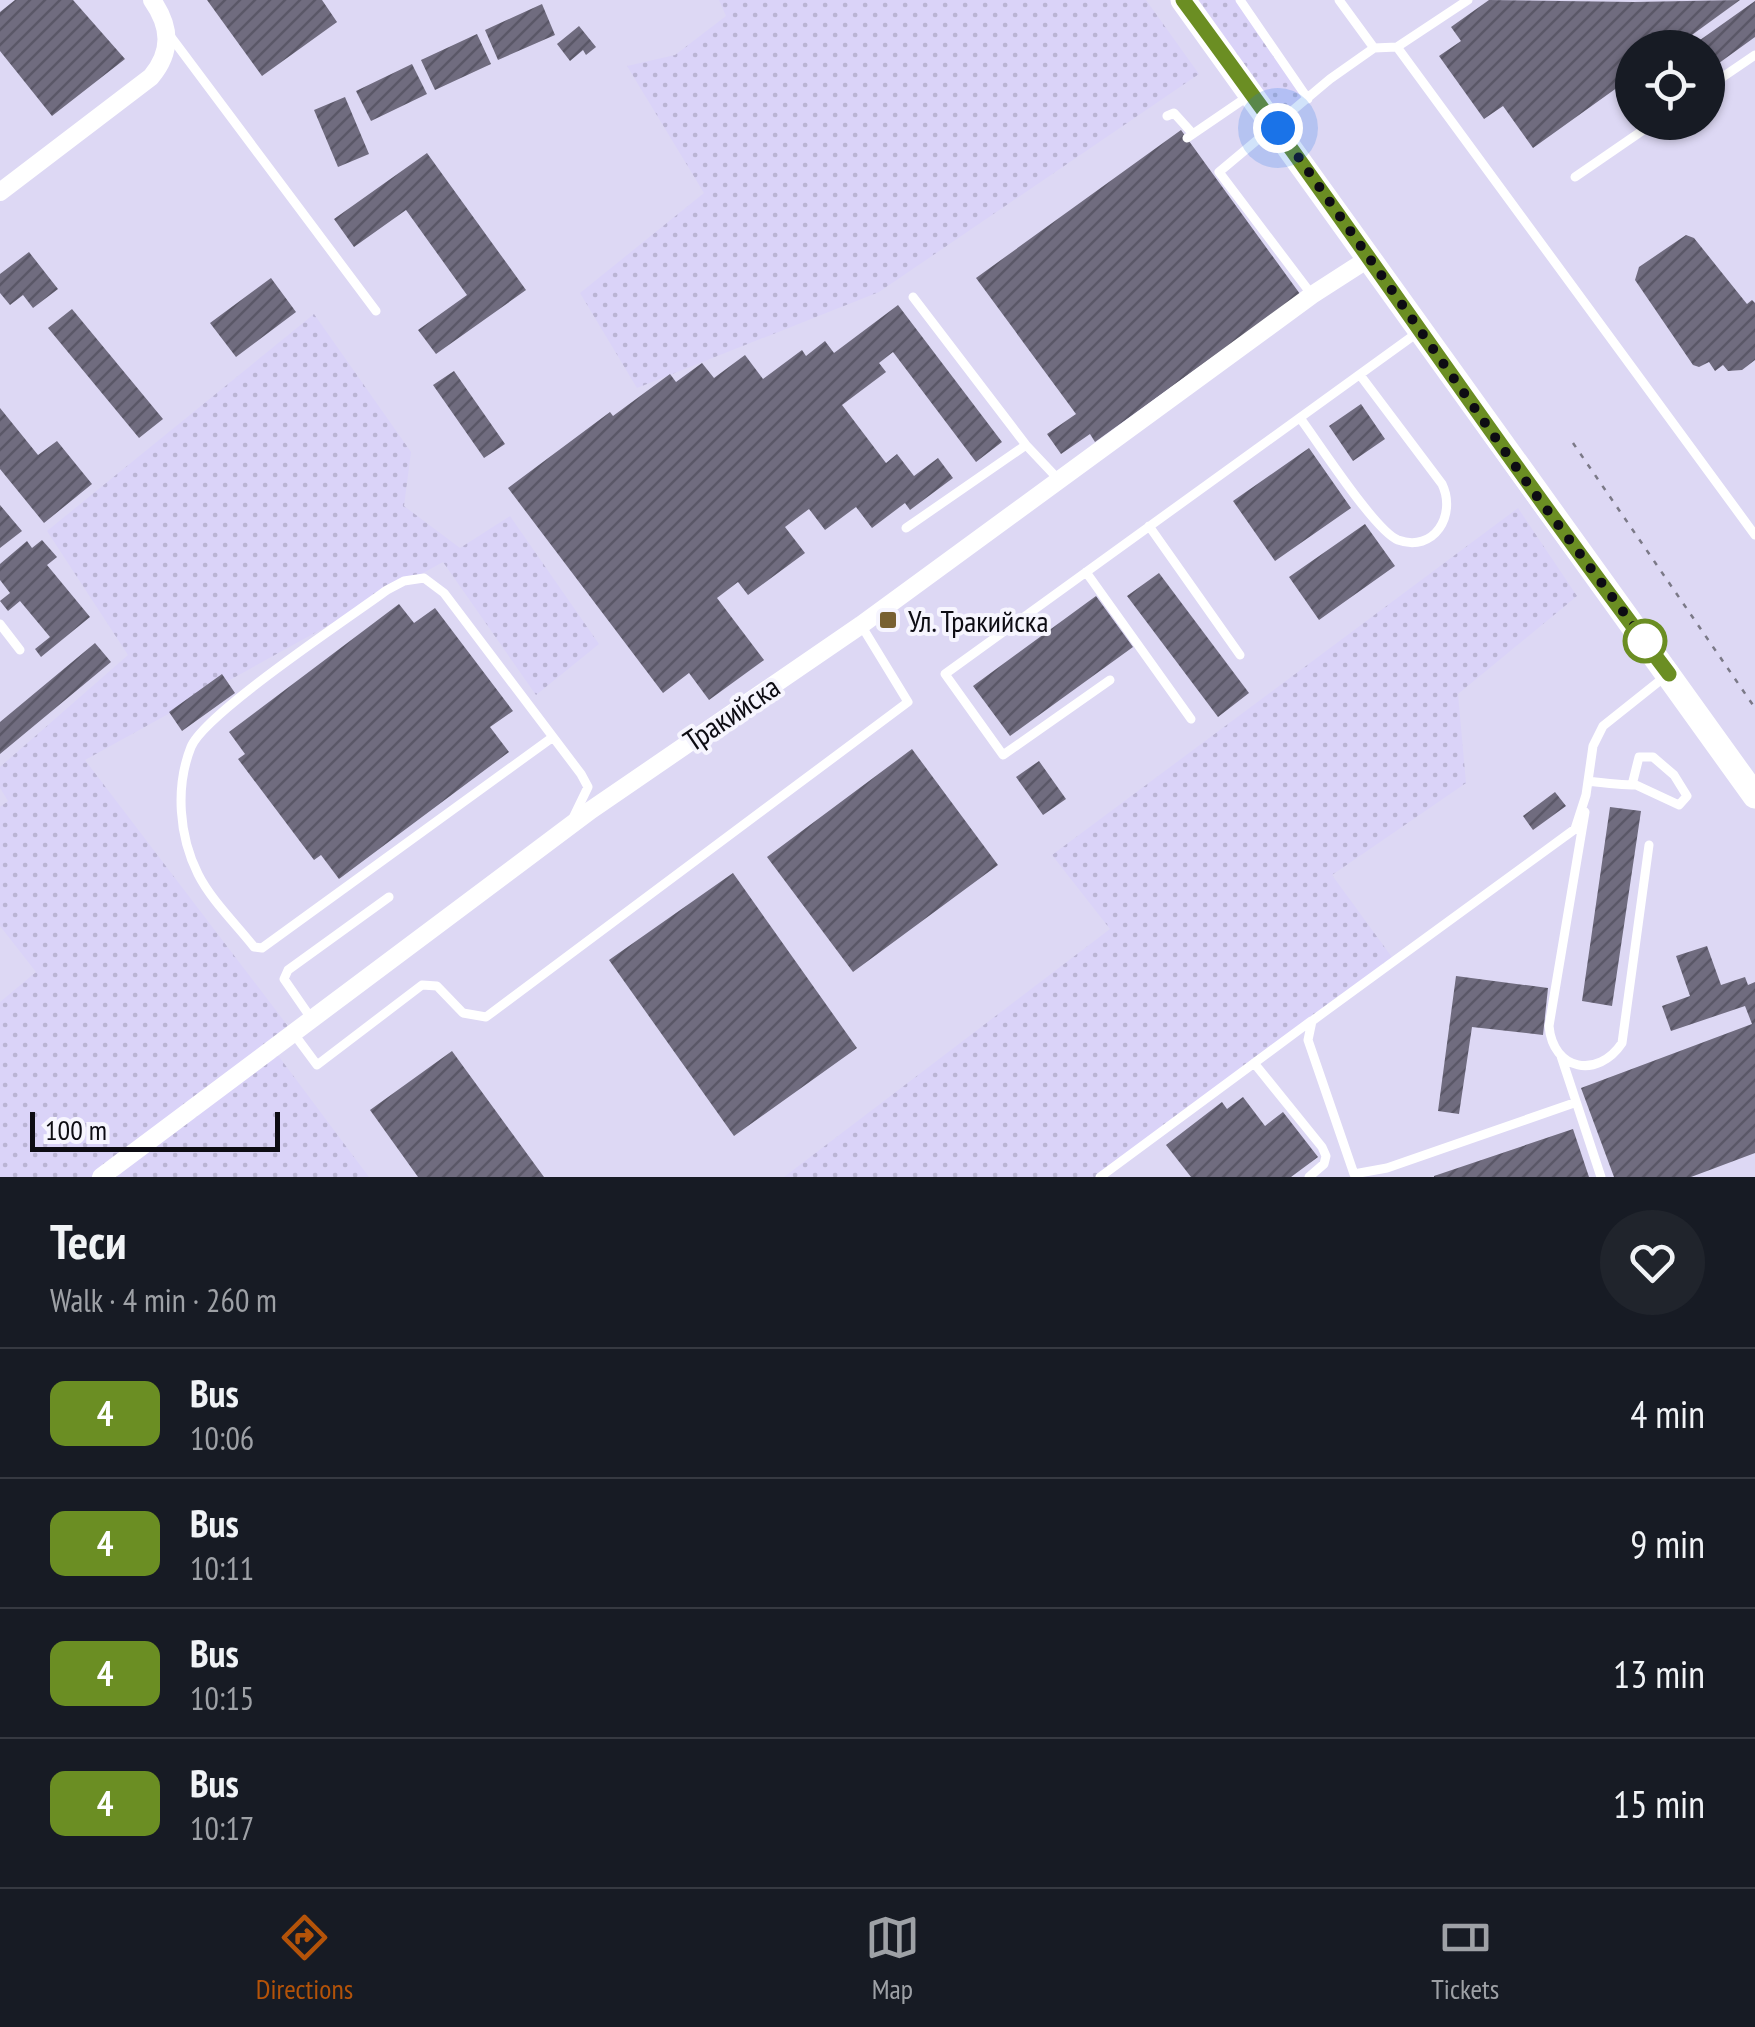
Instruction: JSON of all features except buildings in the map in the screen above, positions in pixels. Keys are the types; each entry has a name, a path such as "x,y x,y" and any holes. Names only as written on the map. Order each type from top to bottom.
{"main road":[{"path":"1182,0 1276,125 1420,332 1755,796"}],"street":[{"path":"0,192 161,65 168,47 166,31 152,0"},
{"name":"Тракийска","path":"100,1177 560,834 861,625 1368,259"}],"lane":[{"path":"1240,0 1308,99"},
{"path":"1340,0 1374,48"},
{"path":"1312,296 1219,172 1374,48 1397,47 1468,0"},
{"path":"166,31 376,311"},
{"path":"1397,47 1755,536"},
{"path":"1725,75 1755,55"},
{"path":"1167,116 1174,114 1190,136 1252,94"},
{"path":"1575,177 1629,140"},
{"path":"913,297 1026,445 1058,480"},
{"path":"1110,680 1003,755 945,674 1420,332"},
{"path":"1300,418 1389,535 1413,542 1436,533 1448,515 1449,504 1442,484 1360,375"},
{"path":"906,528 1026,445"},
{"path":"1149,526 1240,655"},
{"path":"1086,572 1191,719"},
{"path":"553,737 262,948 254,947 199,876 182,831 183,782 191,746 200,732 244,694 404,581 424,578 444,592 553,737 588,787 560,834"},
{"path":"0,624 20,650"},
{"path":"294,1034 317,1065 422,984 437,986 463,1014 486,1017 908,702 861,625"},
{"path":"1601,1177 1548,1026 1582,838 1592,746 1603,726 1669,674"},
{"path":"1588,781 1632,785 1672,804 1679,805 1686,796 1674,776 1653,757 1639,757 1632,785"},
{"path":"1100,1177 1575,829 1586,795"},
{"path":"1560,1056 1578,1065 1594,1066 1609,1059 1622,1043 1650,845"},
{"path":"313,1020 284,979 288,970 389,897"},
{"path":"1312,1021 1308,1040 1354,1174 1387,1168 1574,1104"},
{"path":"1254,1063 1322,1147 1324,1164 1309,1177"}],"path":[{"path":"1574,443 1755,708"}],"shaded area":[{"path":"0,0 1755,0 1755,1177 0,1177"},
{"path":"719,0 1146,0 1199,74 879,292 637,388 580,293 704,193 627,66 675,55 726,16"},
{"path":"1183,0 1240,0 1308,99 1275,125"},
{"path":"314,314 411,452 404,506 460,548 510,516 599,644 536,695 443,562 85,760 294,1034 274,1050 369,1177 0,1177 0,1002 36,972 0,926 0,807 8,801 0,788 0,767 128,655 47,531"},
{"path":"1518,508 1577,596 1458,694 1466,783 1332,875 1394,960 1100,1177 784,1177 1110,929 1052,855"}],"bus line":[{"name":"4","path":"1183,0 1278,128 1530,487 1669,674"}],"place":[{"name":"Ул. Тракийска","path":"888,620"}],"route":[{"path":"1278,128 1530,487 1648,645 1645,641"}]}
